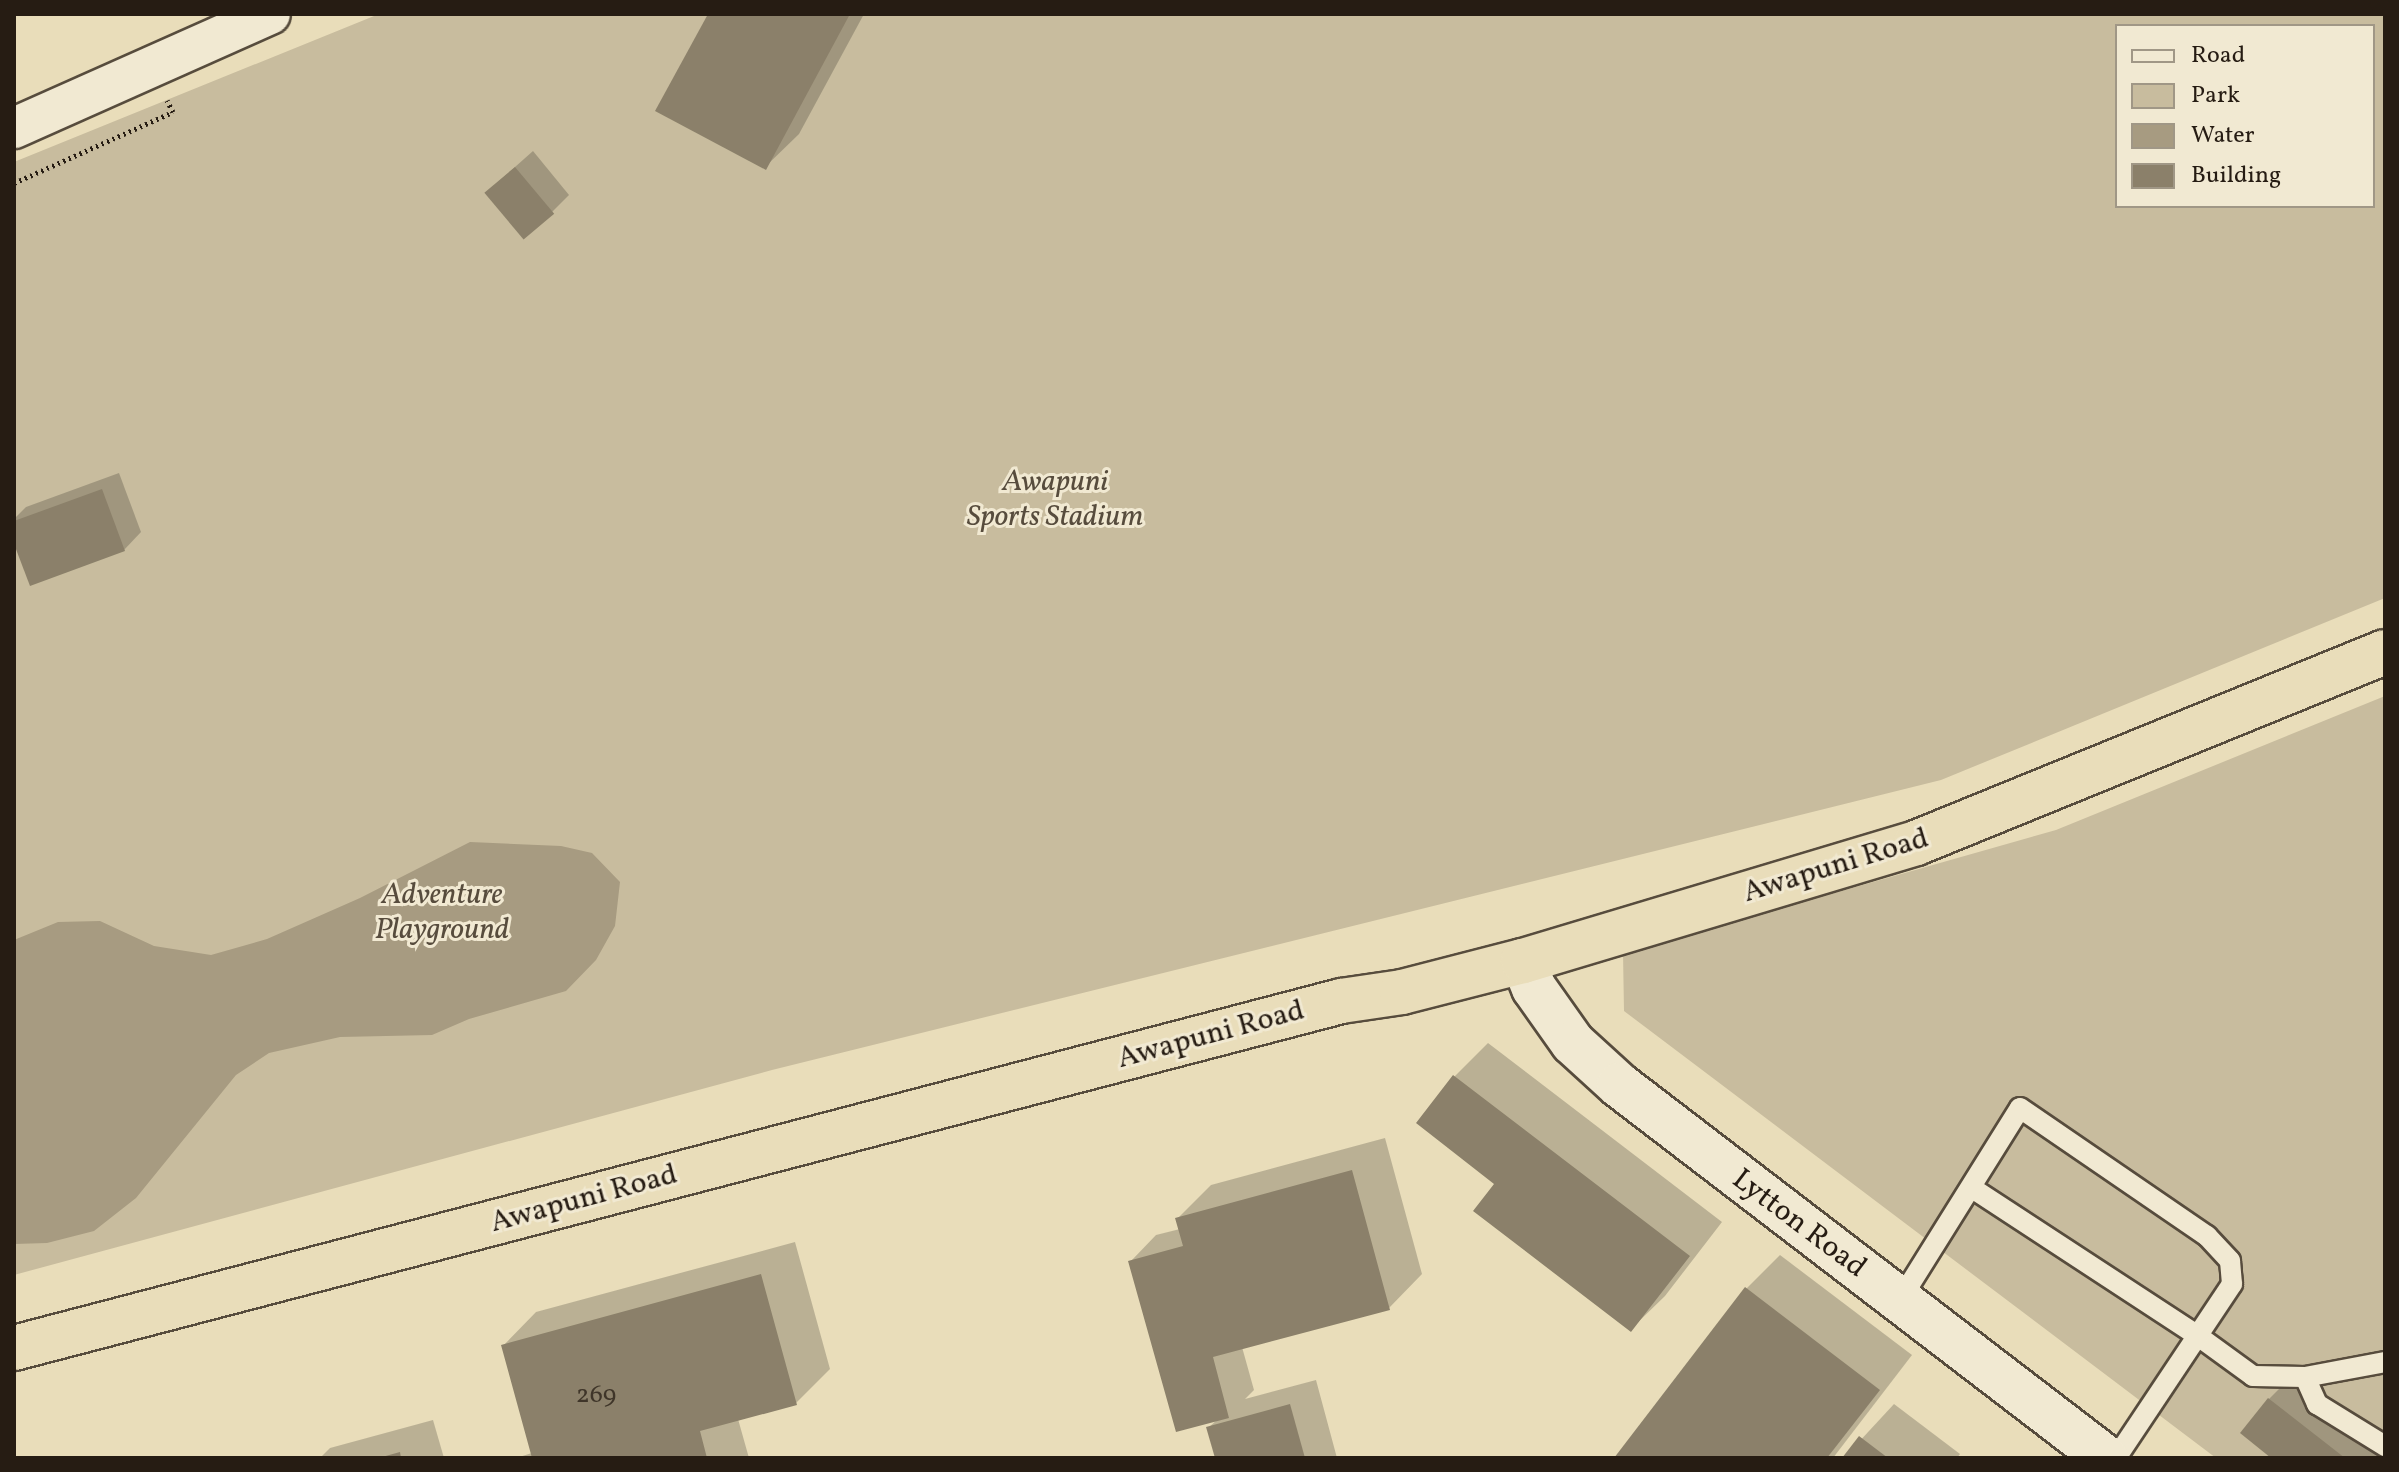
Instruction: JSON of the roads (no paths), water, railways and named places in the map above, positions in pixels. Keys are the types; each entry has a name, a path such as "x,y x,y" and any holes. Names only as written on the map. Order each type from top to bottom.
{"highway":[{"name":"Awapuni Road","path":"14,1348 1341,1001 1402,992 1523,961 1916,843 2385,652"}],"main road":[{"name":"Lytton Road","path":"1523,961 1534,988 1573,1043 1619,1085 2106,1458"}],"street":[{"path":"14,128 270,14"}],"lane":[{"path":"1900,1300 2020,1108 2207,1236 2230,1261 2232,1284 2116,1458"},
{"path":"1972,1188 2198,1336 2253,1376 2305,1377 2385,1362"},
{"path":"2305,1377 2317,1404 2385,1446"}],"water":[{"path":"470,842 561,846 592,853 620,882 615,926 596,960 566,991 469,1019 432,1035 340,1037 269,1053 236,1075 136,1198 94,1231 47,1243 14,1244 14,940 58,922 100,921 154,946 211,955 267,939 360,898"}],"park label":[{"name":"Awapuni Sports Stadium","path":"1055,499"},
{"name":"Adventure Playground","path":"442,912"}]}
